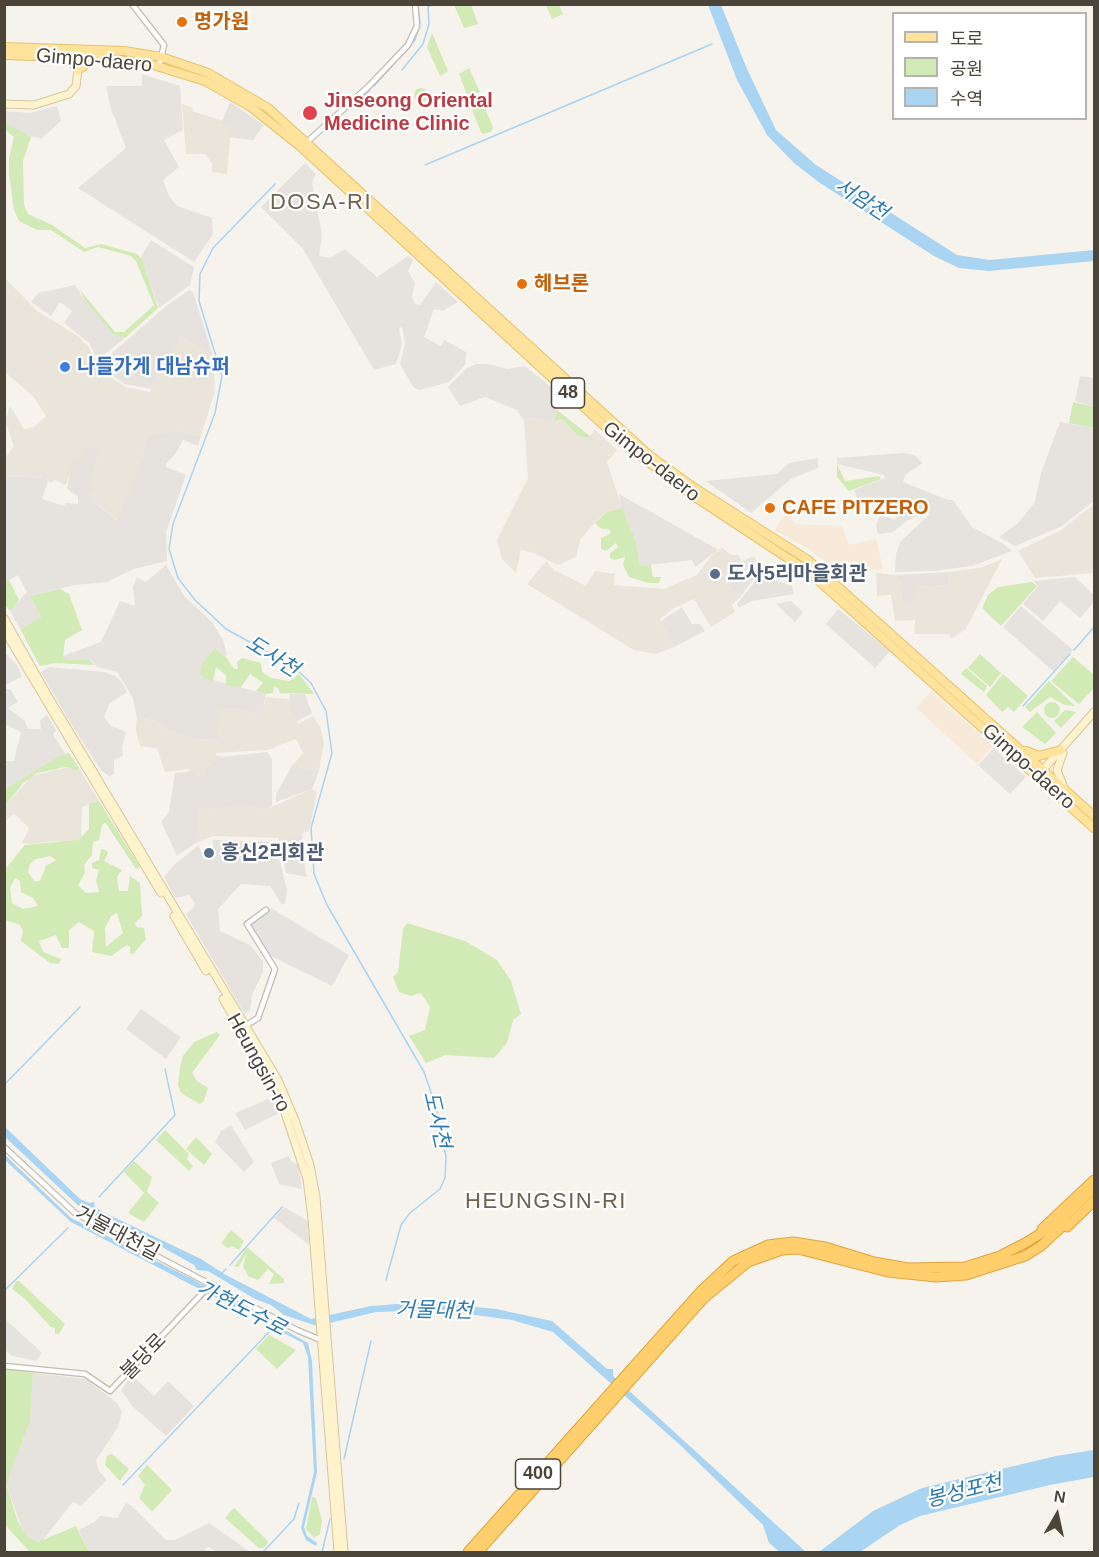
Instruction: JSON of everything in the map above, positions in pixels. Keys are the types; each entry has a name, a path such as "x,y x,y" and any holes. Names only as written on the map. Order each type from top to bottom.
{"highway":[{"path":"1037,1235 1046,1223 1095,1180"},
{"path":"1037,1235 1059,1222 1095,1186"},
{"path":"1041,1246 1095,1199"},
{"path":"1041,1246 1056,1241 1095,1206"},
{"name":"400","path":"478,1552 713,1278 733,1261 768,1245 793,1242 825,1247 874,1262 908,1268 951,1269 985,1262 1037,1235"},
{"name":"400","path":"632,1374 704,1298 748,1262 782,1250 812,1251 888,1272 946,1277 966,1275 997,1267 1025,1256 1041,1246"},
{"name":"400","path":"468,1552 611,1398"}],"main road":[{"name":"Gimpo-daero","path":"4,47 124,51 161,57 201,70 242,90 274,112 649,455 693,487 808,560 1015,745 1095,828"},
{"name":"Gimpo-daero","path":"4,55 95,58 159,66 220,88 270,121 623,442 692,495 809,572 1041,774 1065,790 1095,816"},
{"path":"66,57 78,70"},
{"path":"4,104 28,106 65,96 76,86 78,70 95,58"},
{"name":"Heungsin-ro","path":"4,618 283,1090 310,1165 316,1197 322,1311"},
{"name":"Heungsin-ro","path":"4,630 280,1098 296,1141 310,1195 322,1311"},
{"path":"1065,790 1058,770 1062,751 1095,712"},
{"path":"1041,774 1095,717"},
{"path":"1015,745 1039,756 1062,751"},
{"path":"322,1311 344,1552"},
{"path":"324,1341 338,1552"}],"street":[{"path":"132,4 164,45 159,66"},
{"path":"308,142 369,86 408,45 417,26 415,4"},
{"path":"245,1026 258,1017 275,969 247,924 266,910"},
{"name":"거물대천길","path":"4,1148 75,1213 211,1284"},
{"path":"211,1284 324,1341"},
{"name":"불당로","path":"4,1366 91,1375 110,1391 211,1284"}],"shaded area":[{"path":"142,74 180,86 183,130 164,140 179,167 163,180 169,196 177,206 212,218 213,234 194,262 78,188 126,148 111,109 106,86 142,86"},
{"path":"230,102 264,125 253,140 229,137 230,127 221,124"},
{"path":"182,104 193,108 192,111 231,126 227,174 212,172 212,163 205,154 186,154"},
{"path":"57,106 61,121 41,139 20,133 5,123 5,111 30,113"},
{"path":"305,163 316,174 312,182 322,235 319,256 330,258 345,249 377,277 408,256 413,260 408,271 415,283 412,297 415,304 420,305 436,282 458,302 443,311 434,309 424,337 441,346 444,340 466,352 465,365 449,382 420,390 414,388 400,364 405,344 402,327 399,328 402,345 396,364 374,370 303,249 261,207"},
{"path":"151,240 194,267 190,285 159,308 141,257"},
{"path":"4,277 37,311 78,336 88,346 103,373 126,387 150,392 162,364 182,337 213,356 215,391 201,436 180,431 146,434 142,460 118,521 88,497 93,489 90,481 99,451 81,459 75,457 66,485 55,480 51,483 46,478 5,476 5,458 14,446 5,421 10,406 24,429 34,427 46,416 33,396 5,372"},
{"path":"75,285 113,334 125,338 100,358 97,358 89,343 64,323 72,311 60,302 51,316 31,302 38,293"},
{"path":"189,290 193,292 213,356 182,337 162,364 151,389 125,384 102,368 100,364 103,361 165,307"},
{"path":"476,364 488,364 508,369 525,366 560,394 554,422 532,418 524,421 517,410 485,397 460,406 448,387 467,368"},
{"path":"1080,376 1094,378 1094,407 1075,401"},
{"path":"532,418 556,422 561,419 572,430 588,438 595,430 617,450 607,462 622,508 607,512 598,519 580,540 576,557 558,565 534,553 521,550 516,573 502,559 497,540 528,478 524,421"},
{"path":"1060,422 1094,428 1094,501 1062,526 1015,546 999,537 1018,523 1035,502 1041,473"},
{"path":"180,431 201,436 198,446 183,440 176,453 166,464 166,467 186,475 166,532 167,561 134,569 107,582 74,585 30,596 41,617 20,629 10,611 27,592 18,575 5,583 4,476 46,478 48,481 42,499 64,506 66,503 78,504 78,496 67,489 71,467 75,457 81,459 86,446 99,451 90,481 93,489 88,497 117,521 142,460 146,434"},
{"path":"903,453 914,455 923,463 905,475 903,482 953,500 972,527 1012,551 972,566 933,571 895,572 896,554 901,541 930,514 927,511 908,520 893,532 878,534 876,525 881,514 894,520 897,518 896,503 860,505 854,490 885,478 884,475 837,464 837,458"},
{"path":"818,458 818,468 791,479 751,513 706,481 777,474 789,463"},
{"path":"619,494 718,550 695,567 692,560 640,566 636,542 624,519"},
{"path":"1094,504 1094,573 1035,578 1018,551 1061,530"},
{"path":"786,513 795,524 842,526 849,545 876,539 883,569 878,570 843,561 832,567 807,548 774,530"},
{"path":"722,548 732,555 738,555 742,561 754,556 759,566 735,574 725,583 741,596 732,605 735,612 711,627 694,599 674,608 660,619 674,647 656,654 634,650 527,584 546,561 554,570 586,586 595,571 615,574 614,585 664,589 697,575 711,556"},
{"path":"1002,559 966,629 951,639 949,634 915,634 915,620 895,621 891,595 877,596 876,573 895,575 901,583 902,603 914,603 913,587 948,585 950,572 983,567"},
{"path":"166,565 184,596 212,622 223,640 227,654 225,656 213,648 201,672 202,677 266,694 262,715 236,709 221,710 217,730 220,740 192,739 165,728 156,721 137,718 133,698 117,672 97,667 91,660 63,659 63,656 101,642 120,601 135,606 133,587 137,577 146,582"},
{"path":"760,570 741,596 726,584 737,575"},
{"path":"950,572 948,585 914,587 914,603 902,603 901,583 895,575"},
{"path":"760,575 792,586 794,594 752,601 739,608 737,604"},
{"path":"1075,577 1094,595 1094,602 1080,618 1060,601 1043,621 1023,604 1038,586 1034,581"},
{"path":"791,601 803,612 795,622 776,604"},
{"path":"1021,606 1073,650 1053,671 1003,627"},
{"path":"682,607 692,624 700,624 705,631 674,647 661,621"},
{"path":"838,609 890,651 875,668 826,624"},
{"path":"5,653 18,666 22,677 5,685"},
{"path":"49,667 104,672 115,676 122,682 127,692 109,704 104,717 110,725 126,732 122,748 123,756 114,760 114,774 109,776 101,770 71,724 41,672"},
{"path":"5,689 10,689 18,702 8,708 25,721 28,729 41,729 40,720 47,715 56,730 53,735 65,753 5,789 5,761 16,761 14,760 21,732 5,724"},
{"path":"931,691 993,746 977,764 916,708"},
{"path":"290,694 305,694 312,713 297,721 289,705"},
{"path":"266,697 289,699 298,724 313,716 320,727 324,742 319,771 292,766 303,753 296,739 268,750 216,753 216,760 206,767 206,774 196,776 188,769 165,772 157,748 140,746 136,731 137,718 156,721 165,728 192,739 220,740 217,730 221,710 236,709 262,715"},
{"path":"994,748 1026,777 1010,794 978,765"},
{"path":"267,752 272,759 272,806 267,809 239,805 218,809 199,808 199,829 194,844 177,856 161,822 169,812 175,773 193,771 196,776 205,774 206,767 216,760 215,755 223,757"},
{"path":"292,766 319,771 312,789 276,802 276,794"},
{"path":"69,767 79,768 99,801 82,807 81,838 71,843 53,841 22,843 29,828 14,814 5,821 5,806 32,776"},
{"path":"312,789 317,793 309,831 280,841 278,838 213,836 194,844 199,829 199,808 218,809 239,805 267,809"},
{"path":"302,833 307,877 286,873 280,841"},
{"path":"213,840 275,842 287,890 285,903 282,905 270,886 241,884 218,909 220,931 250,945 263,961 263,972 252,995 250,1011 244,1013 186,914 195,903 189,895 175,898 164,877 175,864 199,845 203,859 214,857"},
{"path":"271,908 349,955 332,986 269,955 250,926"},
{"path":"141,1009 181,1037 166,1059 126,1029"},
{"path":"271,1098 279,1113 245,1130 235,1113"},
{"path":"231,1125 254,1162 244,1172 215,1142 221,1131"},
{"path":"288,1156 292,1162 298,1164 302,1189 279,1184 271,1163"},
{"path":"284,1207 308,1221 309,1245 274,1218"},
{"path":"4,1318 42,1353 36,1361 12,1356 5,1350"},
{"path":"33,1373 86,1379 117,1403 122,1412 118,1427 96,1460 98,1470 107,1480 81,1506 73,1502 42,1541 38,1542 28,1537 22,1528 7,1487 11,1470 30,1422"},
{"path":"132,1375 154,1396 168,1381 194,1406 166,1436 132,1406 121,1390"},
{"path":"126,1503 132,1506 166,1540 175,1540 209,1523 250,1552 217,1552 209,1547 205,1549 207,1552 89,1552 79,1530 100,1516 117,1518"}],"green space":[{"path":"454,5 471,5 478,24 464,28"},
{"path":"546,5 559,5 563,14 552,19"},
{"path":"432,33 448,71 440,76 427,47"},
{"path":"469,68 480,92 468,97 459,74"},
{"path":"421,88 426,90 428,95 426,100 421,102 416,100 414,95 416,90"},
{"path":"482,101 493,127 492,131 484,134 481,132 471,107"},
{"path":"5,123 31,137 23,161 24,205 28,214 52,225 85,248 101,244 137,254 142,259 158,308 125,338 113,334 86,302 80,290 115,332 124,332 154,305 136,261 131,256 98,247 84,252 51,230 37,230 19,221 14,210 9,173 9,158 14,137 5,130"},
{"path":"1073,402 1094,407 1094,428 1069,423"},
{"path":"557,410 590,436 588,438 579,436 561,419 554,422"},
{"path":"837,464 845,481 879,476 881,479 849,491 837,477"},
{"path":"622,508 636,542 640,566 651,565 653,577 661,577 659,583 649,583 629,577 623,565 625,557 615,560 610,558 610,553 618,547 616,543 606,551 601,549 601,538 610,534 610,530 600,528 595,523 607,512"},
{"path":"9,580 19,600 10,611 4,604 5,583"},
{"path":"1032,582 1037,586 1001,626 982,608 988,595 998,587"},
{"path":"60,589 69,594 82,630 65,640 63,659 90,660 94,665 56,663 40,666 20,629 41,617 30,596"},
{"path":"214,648 227,658 234,669 238,669 237,662 242,658 261,663 262,672 271,678 289,681 299,674 314,694 280,693 278,688 274,687 273,693 266,694 256,691 263,683 250,674 241,687 226,685 226,675 216,667 213,681 204,678 200,674 203,663"},
{"path":"980,654 1001,673 990,687 968,668"},
{"path":"1073,657 1094,675 1094,688 1079,704 1051,681"},
{"path":"966,668 987,686 984,692 961,674"},
{"path":"1003,674 1028,696 1014,712 1008,707 1002,712 986,695"},
{"path":"1049,681 1075,706 1065,705 1050,697 1030,712 1025,707"},
{"path":"1052,702 1058,704 1060,710 1058,716 1052,718 1046,716 1044,710 1046,704"},
{"path":"1065,710 1076,712 1061,728 1054,721"},
{"path":"1037,712 1056,733 1045,744 1022,727"},
{"path":"69,753 79,768 77,770 66,767 37,773 23,783 5,806 5,789 61,755"},
{"path":"99,801 140,867 136,869 105,822 102,825 99,840 93,842 92,855 84,865 85,873 78,885 86,893 99,892 96,880 99,870 92,868 92,863 99,860 101,849 106,850 108,853 104,861 122,870 117,877 119,891 128,891 130,876 140,883 142,916 135,923 137,927 144,928 146,939 133,954 130,953 130,947 127,945 111,956 92,952 94,931 79,922 69,930 69,948 62,948 56,935 39,941 43,952 61,959 59,964 50,963 21,941 23,931 20,925 5,920 5,869 25,845 78,840 89,829 89,804","holes":["50,856 56,860 46,866 40,881 34,881 28,872 30,864 36,859","15,878 20,881 21,892 33,898 38,906 23,909 12,903 10,888","117,913 123,933 106,947 105,928 111,916"]},
{"path":"407,923 465,941 497,960 511,981 521,1014 513,1020 507,1043 494,1058 445,1055 426,1063 409,1036 425,1030 430,1007 421,993 411,996 399,992 393,977 398,972 403,929"},
{"path":"217,1032 220,1035 192,1073 197,1081 208,1088 204,1101 200,1104 181,1093 178,1085 180,1067 183,1056 194,1042"},
{"path":"165,1130 189,1154 187,1159 193,1166 189,1171 156,1140"},
{"path":"196,1137 212,1154 204,1165 186,1149"},
{"path":"134,1161 152,1177 147,1192 159,1203 144,1222 128,1213 144,1193 124,1172"},
{"path":"231,1230 244,1241 239,1250 232,1246 228,1248 221,1243"},
{"path":"247,1247 284,1279 284,1283 269,1284 274,1274 268,1269 258,1280 248,1276 243,1266 247,1253 239,1266 234,1267"},
{"path":"16,1281 19,1281 65,1324 59,1334 55,1334 55,1328 51,1327 24,1298 12,1289"},
{"path":"269,1335 296,1350 277,1369 256,1349"},
{"path":"4,1370 33,1373 30,1422 11,1470 7,1487 18,1522 28,1537 38,1542 76,1526 89,1552 30,1552 5,1525"},
{"path":"112,1454 129,1469 120,1481 105,1465 107,1456"},
{"path":"147,1465 172,1490 152,1512 139,1498 145,1485 138,1476"},
{"path":"312,1497 316,1498 322,1521 320,1534 314,1538 306,1529"},
{"path":"234,1508 267,1540 268,1543 263,1548 259,1548 225,1518"}],"water":[{"name":"서암천","path":"708,5 721,5 747,69 776,130 816,165 957,255 990,260 1094,250 1094,261 989,271 959,268 934,256 820,183 794,163 767,135 737,80"},
{"path":"4,1126 80,1199 89,1203 94,1202 95,1207 103,1212 201,1259 226,1275 311,1319 371,1306 423,1302 496,1309 552,1321 607,1369 613,1369 613,1376 806,1552 780,1552 769,1543 763,1525 679,1444 553,1332 512,1320 439,1310 376,1312 317,1326 284,1315 271,1305 255,1299 208,1271 197,1270 194,1265 157,1244 84,1211 5,1137"},
{"name":"가현도수로","path":"4,1154 71,1218 192,1279 308,1343 312,1361 317,1472 304,1527 307,1536 317,1543 316,1546 306,1540 301,1528 314,1472 308,1357 303,1343 71,1222 5,1160"},
{"name":"봉성포천","path":"1094,1450 1094,1477 1050,1485 920,1516 900,1525 860,1552 819,1552 873,1511 922,1488 1056,1456"}],"waterway":[{"path":"374,86 415,40 420,23 418,4"},
{"path":"402,70 423,44 429,24 428,7 433,4"},
{"path":"425,165 712,44"},
{"path":"360,99 370,90"},
{"name":"도사천","path":"275,184 213,248 200,274 199,301 222,376 215,413 173,524 169,549 178,578 195,600 226,629 293,666 311,683 326,711 332,753 311,828 314,874 327,905 424,1072 436,1107 446,1157 445,1178 440,1189 410,1213 401,1225 386,1280"},
{"path":"1074,650 1094,627"},
{"path":"1023,706 1070,654"},
{"path":"4,1085 80,1007"},
{"path":"99,1197 175,1115 165,1069"},
{"path":"230,1265 282,1207"},
{"path":"4,1291 68,1228"},
{"name":"가현도수로","path":"221,1274 226,1269"},
{"name":"가현도수로","path":"123,1485 269,1332"},
{"name":"도사천","path":"344,1459 371,1341"},
{"path":"263,1552 294,1519 299,1503"},
{"name":"도사천","path":"322,1552 330,1519"}],"place":[{"name":"명가원","path":"182,22"},
{"name":"Jinseong Oriental Medicine Clinic","path":"310,113"},
{"name":"헤브론","path":"522,284"},
{"name":"나들가게 대남슈퍼","path":"65,367"},
{"name":"CAFE PITZERO","path":"770,508"},
{"name":"도사5리마을회관","path":"715,574"},
{"name":"흥신2리회관","path":"209,853"}],"district":[{"name":"DOSA-RI","path":"321,203"},
{"name":"HEUNGSIN-RI","path":"546,1202"}],"water label":[{"name":"거물대천","path":"434,1311"}]}
